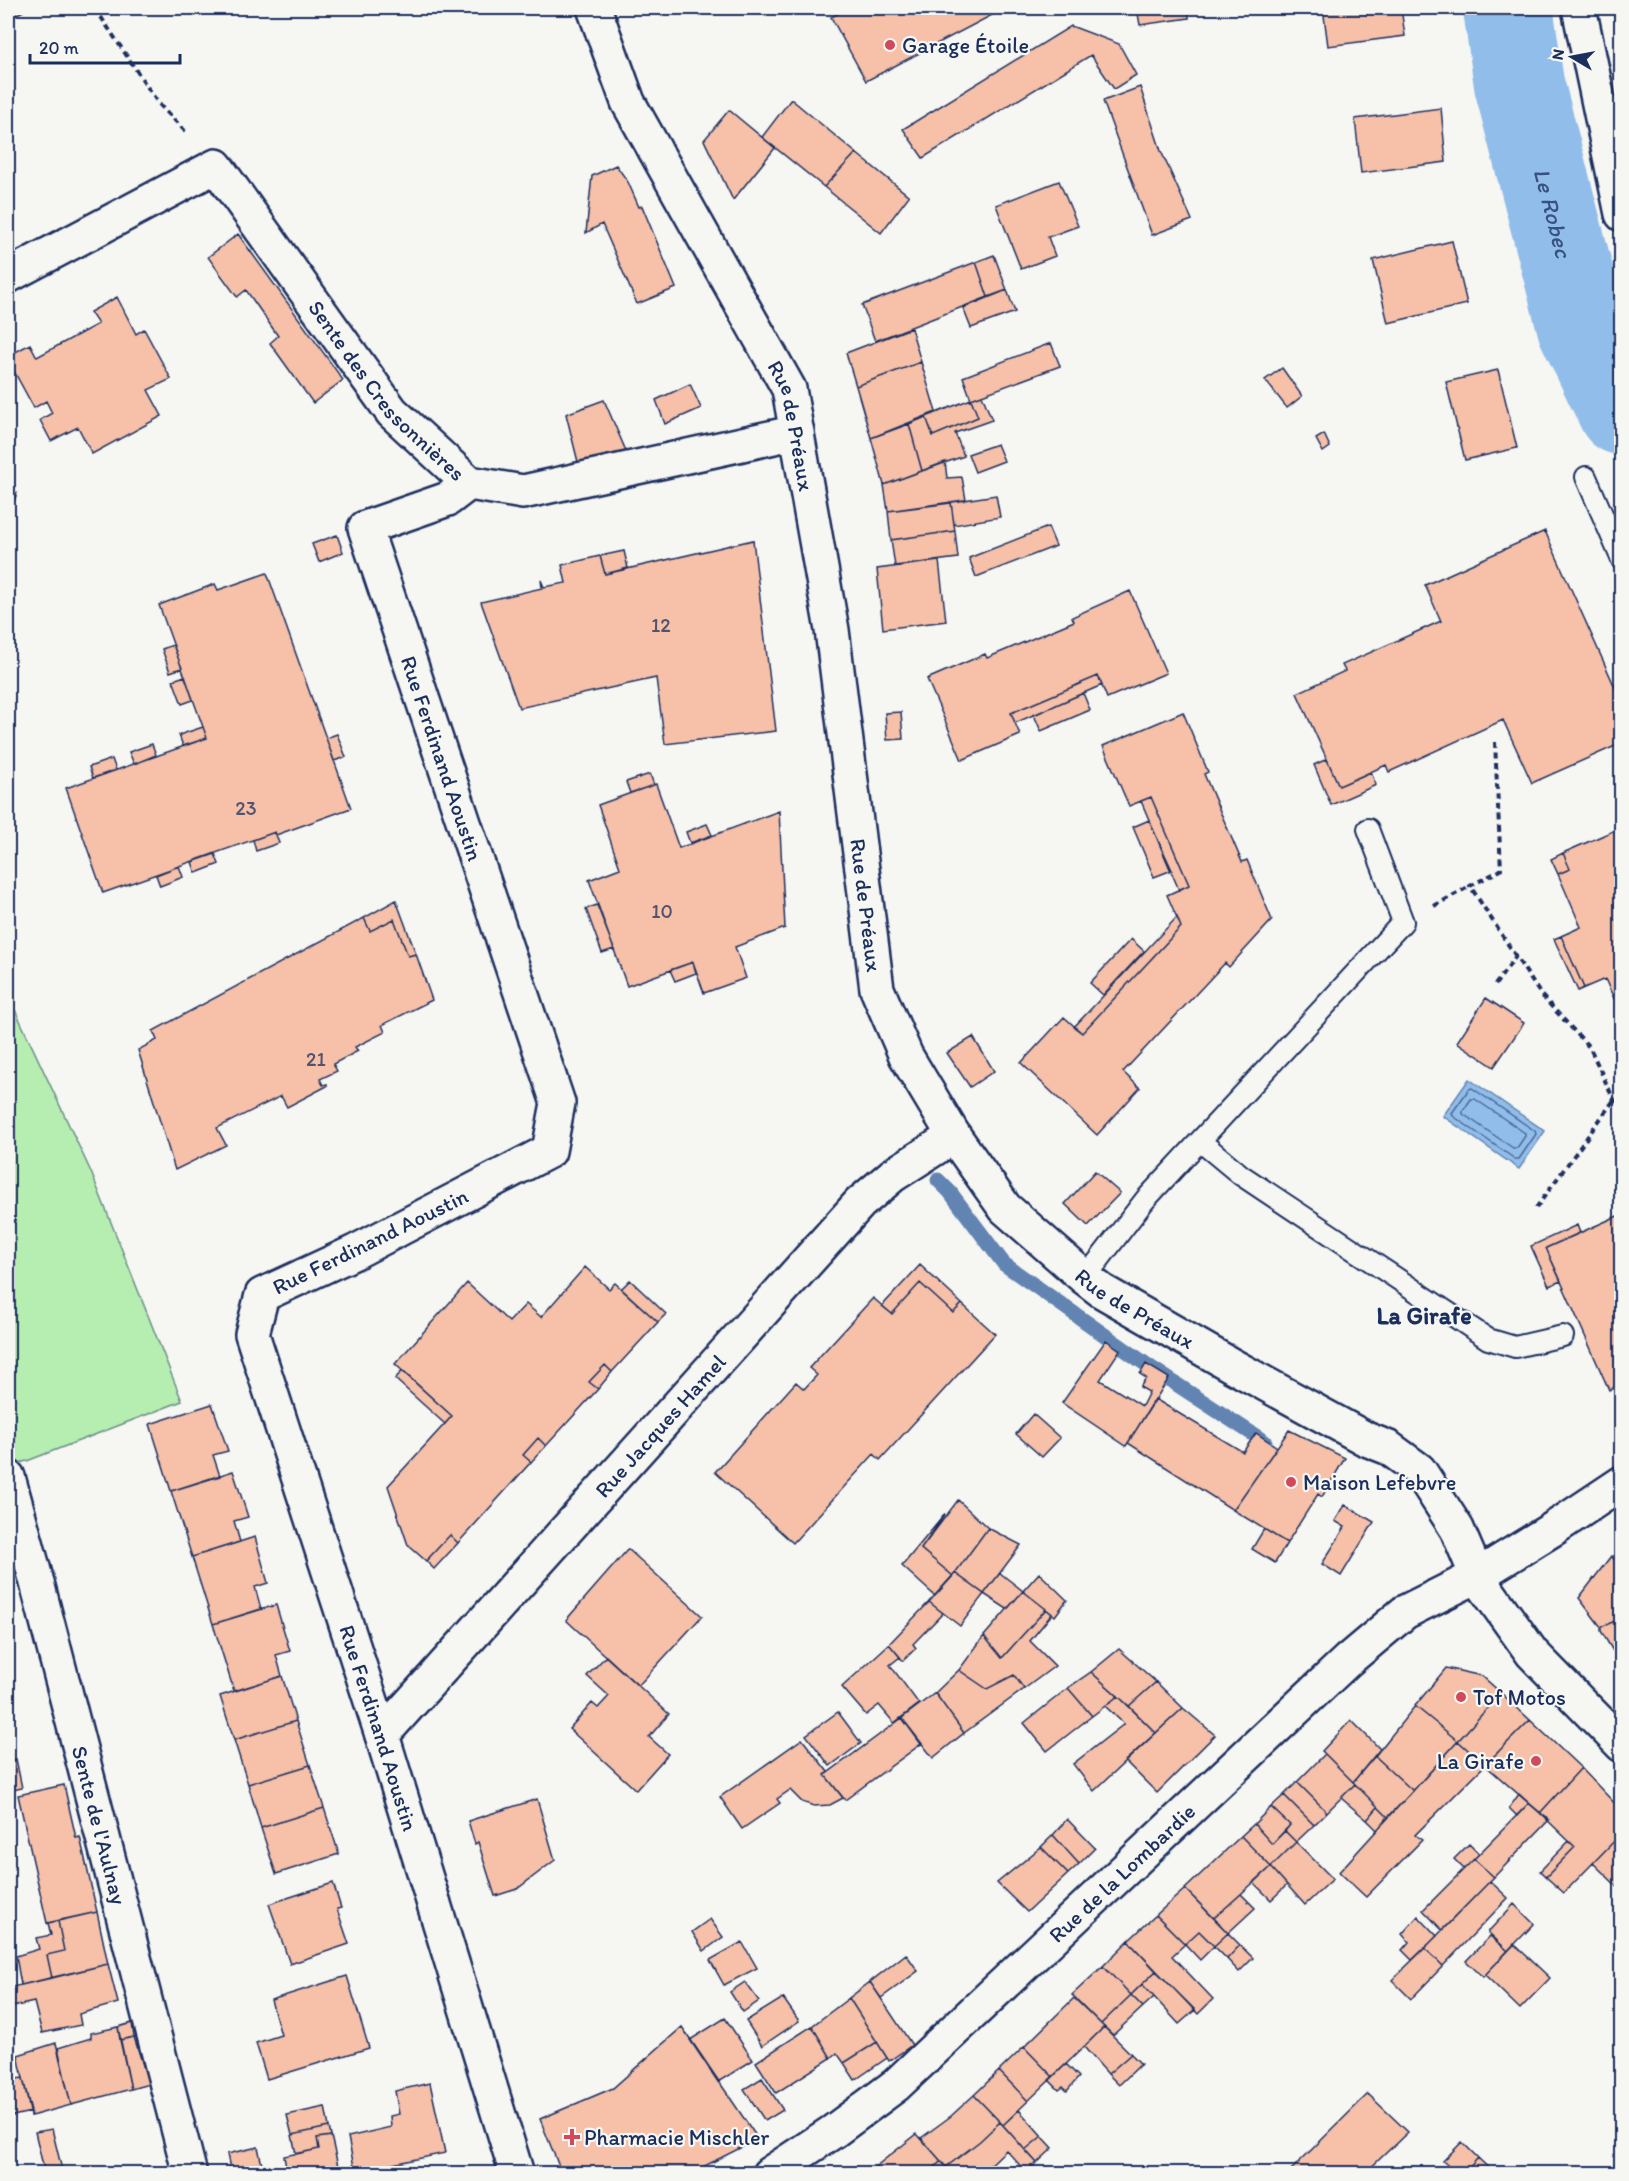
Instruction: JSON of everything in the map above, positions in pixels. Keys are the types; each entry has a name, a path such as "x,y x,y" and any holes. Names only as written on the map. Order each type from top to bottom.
{"street":[{"name":"Rue de Préaux","path":"594,8 628,102 789,389 832,630 877,989 906,1056 954,1136 1005,1208 1085,1278 1102,1291 1231,1365 1366,1439 1389,1448 1419,1470 1456,1529 1477,1576 1532,1653 1622,1745"},
{"path":"1579,8 1622,214"},
{"path":"8,276 216,166"},
{"name":"Sente des Cressonnières","path":"216,166 392,412 469,483 523,492 797,432"},
{"name":"Rue Ferdinand Aoustin","path":"469,483 448,499 365,528 558,1103 549,1150 355,1252 262,1294 252,1334 382,1735 517,2174"},
{"name":"Rue Jacques Hamel","path":"382,1735 860,1203 893,1175 954,1136"},
{"name":"Sente de l'Aulnay","path":"8,1477 190,2174"},
{"name":"Rue de la Lombardie","path":"769,2174 834,2132 896,2085 1348,1660 1405,1612 1477,1576 1622,1483"}],"lane":[{"path":"1586,477 1622,560"},
{"path":"1085,1278 1145,1200 1403,922 1368,829"},
{"path":"1200,1141 1241,1175 1488,1339 1515,1347 1563,1336"}],"path":[{"path":"95,8 159,103 216,166"},
{"path":"1495,742 1501,870 1470,886 1541,995 1590,1048 1614,1100 1622,1105"},
{"path":"1495,985 1515,956"},
{"path":"1536,1208 1614,1100 1622,1096"}],"green space":[{"path":"8,995 91,1172 182,1401 27,1461 9,1465 8,1460"}],"water":[{"path":"1469,1079 1545,1131 1519,1169 1443,1116"}],"building":[{"path":"8,8 29,8 8,19"},
{"name":"Garage Étoile","path":"849,8 990,8 994,14 866,81 831,17"},
{"path":"1137,8 1188,8 1189,18 1140,25"},
{"path":"1323,8 1401,8 1405,36 1328,46"},
{"path":"1071,26 1119,44 1136,75 1114,89 1091,55 923,158 903,129"},
{"path":"1140,87 1161,151 1192,220 1152,235 1103,101"},
{"path":"791,99 856,153 824,187 762,137"},
{"path":"1441,108 1446,162 1361,173 1355,119"},
{"path":"729,110 775,148 733,200 704,140"},
{"path":"856,153 909,196 881,233 824,187"},
{"path":"616,165 628,182 639,207 642,206 676,288 637,304 602,224 586,233 592,176"},
{"path":"1059,181 1078,226 1048,237 1055,256 1021,269 996,205"},
{"path":"238,234 343,380 313,403 270,343 278,336 246,290 237,297 208,257"},
{"path":"1452,241 1467,304 1388,323 1373,260"},
{"path":"994,255 1007,290 988,297 976,262"},
{"path":"976,262 988,297 875,341 862,305"},
{"path":"1007,290 1015,312 971,328 963,308"},
{"path":"117,297 136,334 144,329 171,379 148,390 162,416 92,454 78,427 51,441 40,420 52,413 46,401 34,408 8,356 30,344 37,357 98,324 90,312"},
{"path":"911,328 921,362 856,386 846,353"},
{"path":"1051,343 1060,366 971,399 963,377"},
{"path":"921,362 936,412 871,438 856,386"},
{"path":"1282,368 1302,396 1287,408 1265,380"},
{"path":"1498,370 1517,448 1465,460 1446,382"},
{"path":"690,384 701,408 665,424 656,400"},
{"path":"982,395 992,420 955,433 964,456 922,471 909,424 926,417 933,436 978,417 971,399"},
{"path":"971,399 978,417 933,436 926,417"},
{"path":"604,400 626,451 578,462 566,414"},
{"path":"909,424 922,471 884,485 871,438"},
{"path":"1324,434 1330,447 1323,452 1316,439"},
{"path":"997,444 1004,461 975,472 968,454"},
{"path":"945,462 947,478 962,477 966,500 888,511 884,485"},
{"path":"8,491 17,493 8,516"},
{"path":"996,495 1000,517 954,525 951,502"},
{"path":"951,503 955,531 891,540 888,511"},
{"path":"1048,527 1056,546 976,577 969,558"},
{"path":"955,531 958,558 895,566 891,540"},
{"path":"1545,531 1622,703 1622,743 1532,783 1503,720 1389,772 1386,765 1339,786 1297,693 1345,671 1342,665 1441,621 1425,585"},
{"path":"337,535 343,552 319,562 312,544"},
{"path":"753,540 776,731 665,744 656,678 519,708 481,602 542,588 541,580 544,587 566,583 562,565 600,556 605,574"},
{"path":"624,551 628,568 605,574 600,556"},
{"path":"939,561 946,621 883,629 877,569"},
{"path":"267,573 351,808 276,835 275,832 103,893 66,788 207,738 159,605 215,584 218,590"},
{"path":"1130,591 1166,673 1107,698 1098,676 1011,713 1020,735 962,760 927,679 985,654 987,658 1074,621 1072,617"},
{"path":"173,645 182,668 170,672 162,649"},
{"path":"185,676 193,700 182,704 173,680"},
{"path":"1098,676 1102,685 1015,723 1011,713"},
{"path":"1083,693 1090,710 1041,731 1034,715"},
{"path":"901,712 903,739 887,740 885,713"},
{"path":"1183,712 1208,772 1204,774 1242,862 1247,860 1272,920 1229,967 1225,963 1123,1072 1140,1088 1097,1135 1021,1063 1064,1017 1082,1033 1181,927 1167,895 1189,885 1151,797 1129,806 1103,746"},
{"path":"203,727 207,738 183,746 179,735"},
{"path":"337,734 346,757 334,761 326,738"},
{"path":"152,744 156,755 134,764 129,752"},
{"path":"112,759 116,770 93,778 89,767"},
{"path":"1327,759 1339,786 1371,772 1376,785 1331,805 1314,765"},
{"path":"650,774 654,785 630,793 626,782"},
{"path":"656,784 679,848 779,811 785,928 735,947 746,978 704,993 693,962 627,986 589,880 620,868 598,805"},
{"path":"1151,797 1189,885 1179,890 1141,801"},
{"path":"1149,820 1172,870 1154,877 1133,827"},
{"path":"707,824 712,835 690,843 686,832"},
{"path":"1622,827 1622,1016 1605,979 1584,988 1561,936 1581,927 1558,874 1570,869 1563,853"},
{"path":"275,832 279,843 256,851 253,840"},
{"path":"1563,853 1570,869 1558,874 1551,859"},
{"path":"215,854 219,864 196,873 192,862"},
{"path":"179,866 183,877 160,886 156,875"},
{"path":"396,900 416,954 408,956 394,919 370,931 364,918"},
{"path":"597,905 614,949 602,953 586,909"},
{"path":"1177,917 1181,927 1082,1033 1074,1027"},
{"path":"364,918 370,931 394,919 408,956 416,954 432,1000 382,1025 385,1032 355,1047 358,1051 333,1064 337,1071 320,1079 323,1085 327,1084 327,1086 287,1107 281,1096 217,1128 226,1145 175,1170 138,1050 157,1040 153,1031"},
{"path":"1561,936 1584,988 1578,991 1554,939"},
{"path":"1131,939 1144,951 1103,995 1090,983"},
{"path":"693,962 696,973 675,981 670,970"},
{"path":"1486,998 1524,1023 1494,1067 1457,1042"},
{"path":"973,1037 994,1071 970,1087 947,1053"},
{"path":"1095,1171 1120,1193 1088,1226 1065,1204"},
{"path":"1622,1214 1622,1384 1609,1390 1546,1248"},
{"path":"1577,1225 1580,1233 1546,1248 1561,1281 1549,1286 1531,1246"},
{"path":"920,1265 962,1304 953,1313 920,1283 892,1314 882,1306"},
{"path":"585,1267 609,1289 615,1283 658,1322 612,1372 605,1365 589,1382 598,1389 546,1446 538,1438 523,1455 531,1462 458,1543 450,1535 426,1561 408,1545 388,1486 452,1416 395,1364 467,1283 509,1322 526,1304 541,1317"},
{"path":"630,1280 666,1314 658,1322 621,1289"},
{"path":"920,1283 953,1313 962,1304 995,1334 880,1460 874,1454 793,1543 715,1472 796,1382 804,1389 817,1375 809,1368 873,1298 892,1314"},
{"path":"1106,1340 1120,1350 1100,1380 1142,1406 1149,1392 1140,1387 1146,1378 1140,1374 1146,1364 1169,1378 1126,1446 1062,1403"},
{"path":"605,1365 612,1372 598,1389 589,1382"},
{"path":"402,1371 452,1416 445,1424 395,1379"},
{"path":"1155,1399 1243,1452 1256,1433 1277,1447 1233,1510 1128,1443"},
{"path":"212,1404 228,1451 213,1455 220,1476 171,1491 150,1424"},
{"path":"1033,1414 1060,1438 1042,1457 1016,1434"},
{"path":"1289,1430 1345,1458 1322,1497 1318,1494 1287,1543 1233,1510"},
{"path":"538,1438 546,1446 531,1462 523,1455"},
{"path":"233,1471 248,1517 234,1521 240,1542 192,1557 171,1491"},
{"path":"958,1500 988,1528 953,1576 921,1549"},
{"path":"1345,1505 1374,1522 1341,1576 1322,1564 1345,1527 1335,1521"},
{"path":"945,1514 921,1549 953,1576 935,1596 902,1566"},
{"path":"988,1528 1021,1545 984,1594 955,1573"},
{"path":"1264,1529 1287,1543 1275,1563 1252,1549"},
{"path":"450,1535 458,1543 434,1569 426,1561"},
{"path":"255,1537 268,1583 255,1587 261,1609 213,1624 192,1557"},
{"path":"628,1549 702,1616 638,1686 566,1620"},
{"path":"1611,1556 1622,1567 1622,1618 1601,1627 1579,1598"},
{"path":"955,1573 984,1594 960,1626 929,1602"},
{"path":"1000,1573 1023,1591 1007,1609 984,1594"},
{"path":"1039,1573 1067,1600 1055,1616 1023,1591"},
{"path":"1023,1591 1046,1609 1002,1658 984,1636"},
{"path":"929,1602 943,1613 913,1644 916,1648 903,1661 889,1644"},
{"path":"276,1605 290,1651 276,1655 282,1676 234,1691 213,1624"},
{"path":"1046,1609 1052,1614 1030,1641 1055,1666 1024,1689 1014,1675 987,1689 959,1670 984,1636 1002,1658"},
{"path":"1622,1618 1622,1666 1601,1631 1601,1627"},
{"path":"889,1644 900,1657 890,1665 919,1704 894,1723 879,1705 866,1715 842,1687"},
{"path":"1119,1649 1156,1682 1129,1706 1091,1672"},
{"path":"606,1656 669,1714 649,1737 668,1754 636,1790 569,1729 592,1703 598,1708 609,1696 587,1676"},
{"path":"1446,1668 1482,1676 1501,1693 1458,1741 1415,1706"},
{"path":"959,1670 987,1689 1014,1675 1024,1689 964,1733 935,1693"},
{"path":"1091,1672 1118,1696 1092,1716 1068,1688"},
{"path":"282,1676 296,1721 234,1740 220,1696"},
{"path":"1156,1682 1183,1708 1156,1733 1129,1706"},
{"path":"1068,1688 1092,1716 1047,1751 1024,1723"},
{"path":"935,1693 964,1733 933,1758 902,1718"},
{"path":"1501,1693 1530,1720 1485,1765 1458,1741"},
{"path":"1118,1696 1156,1733 1094,1791 1073,1764 1124,1724 1105,1706"},
{"path":"1415,1706 1458,1741 1413,1791 1375,1756"},
{"path":"1183,1708 1215,1735 1157,1793 1125,1761"},
{"path":"838,1712 861,1743 830,1766 806,1735"},
{"path":"902,1718 921,1744 845,1800 825,1775"},
{"path":"1351,1720 1380,1749 1353,1782 1322,1751"},
{"path":"1530,1720 1581,1768 1540,1813 1485,1765"},
{"path":"296,1721 310,1765 248,1784 234,1740"},
{"path":"802,1739 828,1772 825,1775 843,1798 830,1805 814,1806 802,1802 790,1790 777,1799 780,1803 742,1829 720,1797"},
{"path":"1458,1741 1485,1765 1415,1835 1422,1840 1366,1897 1339,1872"},
{"path":"1325,1754 1355,1784 1327,1812 1297,1782"},
{"path":"1375,1756 1413,1791 1388,1817 1353,1782"},
{"path":"16,1759 22,1788 8,1791 8,1761"},
{"path":"310,1765 324,1808 261,1828 248,1784"},
{"path":"1581,1768 1622,1811 1622,1833 1564,1893 1546,1877 1575,1847 1540,1813"},
{"path":"1297,1782 1327,1812 1314,1825 1284,1795"},
{"path":"1355,1784 1378,1807 1367,1820 1341,1798"},
{"path":"64,1785 76,1838 80,1837 97,1912 47,1923 18,1795"},
{"path":"1519,1794 1529,1803 1517,1816 1509,1808"},
{"path":"1284,1795 1314,1825 1296,1842 1285,1831 1290,1825 1271,1807"},
{"path":"537,1799 555,1860 517,1889 495,1896 478,1842 475,1844 468,1821"},
{"path":"1529,1803 1549,1820 1494,1877 1474,1859"},
{"path":"1271,1807 1290,1825 1272,1844 1254,1824"},
{"path":"1378,1807 1388,1817 1377,1830 1367,1820"},
{"path":"324,1808 339,1854 276,1874 261,1828"},
{"path":"1067,1819 1095,1848 1079,1864 1053,1835"},
{"path":"1254,1824 1272,1844 1285,1831 1296,1842 1271,1867 1241,1836"},
{"path":"1622,1833 1622,1891 1593,1863"},
{"path":"1053,1835 1079,1864 1068,1874 1041,1847"},
{"path":"1241,1836 1271,1867 1214,1918 1185,1889"},
{"path":"1569,1841 1575,1847 1546,1877 1540,1871"},
{"path":"1296,1842 1333,1879 1305,1905 1271,1867"},
{"path":"1469,1844 1479,1854 1464,1869 1454,1859"},
{"path":"1041,1847 1068,1874 1027,1912 997,1883"},
{"path":"1474,1859 1494,1877 1442,1930 1423,1910"},
{"path":"1271,1867 1287,1885 1271,1900 1254,1883"},
{"path":"1490,1881 1508,1898 1443,1966 1425,1948"},
{"path":"333,1883 341,1908 337,1909 349,1944 290,1964 269,1904"},
{"path":"1185,1889 1228,1933 1214,1946 1199,1931 1185,1944 1156,1915"},
{"path":"1241,1894 1255,1908 1228,1933 1214,1918"},
{"path":"1514,1904 1534,1924 1508,1951 1488,1932"},
{"path":"97,1912 108,1964 52,1978 47,1955 64,1951 58,1921"},
{"path":"1156,1915 1185,1944 1172,1956 1213,1999 1198,2014 1128,1941"},
{"path":"1418,1916 1437,1936 1412,1960 1402,1950 1409,1942 1402,1934"},
{"path":"710,1919 723,1937 704,1951 692,1932"},
{"path":"58,1921 64,1951 47,1955 52,1978 21,1985 16,1956 39,1949 36,1938 51,1935 48,1923"},
{"path":"1199,1931 1214,1946 1200,1960 1185,1944"},
{"path":"1228,1933 1240,1945 1227,1959 1214,1946"},
{"path":"1490,1936 1508,1951 1483,1977 1466,1961"},
{"path":"1128,1941 1156,1971 1131,1995 1103,1966"},
{"path":"742,1942 757,1968 724,1985 710,1960"},
{"path":"1514,1944 1550,1978 1520,2009 1485,1975"},
{"path":"1240,1945 1253,1958 1239,1972 1227,1959"},
{"path":"1425,1948 1443,1966 1411,1999 1392,1980"},
{"path":"906,1954 918,1971 881,1998 870,1982"},
{"path":"108,1964 118,2003 79,2014 81,2025 42,2033 34,2002 8,2008 8,1988"},
{"path":"1103,1966 1131,1995 1101,2024 1072,1995"},
{"path":"1156,1971 1195,2010 1179,2024 1142,1984"},
{"path":"347,1976 369,2048 267,2079 256,2043 281,2035 271,2000"},
{"path":"745,1982 759,2001 743,2012 730,1992"},
{"path":"870,1982 912,2045 889,2061 849,1998"},
{"path":"1142,1984 1154,1997 1143,2007 1131,1995"},
{"path":"1131,1995 1143,2007 1113,2035 1101,2024"},
{"path":"783,1998 799,2021 762,2046 746,2021"},
{"path":"849,1998 877,2042 844,2063 837,2053 831,2058 812,2026"},
{"path":"1074,1998 1104,2027 1053,2077 1024,2047"},
{"path":"725,2018 753,2060 718,2082 690,2040"},
{"path":"132,2023 134,2037 120,2040 118,2027"},
{"path":"812,2026 831,2058 776,2093 756,2062"},
{"path":"118,2027 131,2089 71,2105 58,2048 91,2038 91,2033"},
{"path":"682,2027 758,2139 689,2174 562,2174 540,2119 613,2088"},
{"path":"1104,2027 1131,2054 1108,2074 1084,2047"},
{"path":"134,2037 149,2084 131,2089 120,2040"},
{"path":"877,2042 887,2058 855,2080 844,2063"},
{"path":"56,2043 71,2105 31,2116 18,2055"},
{"path":"1024,2047 1053,2077 1028,2101 999,2071"},
{"path":"1131,2054 1141,2064 1119,2085 1108,2074"},
{"path":"1066,2064 1079,2077 1067,2091 1063,2087 1059,2090 1049,2080"},
{"path":"999,2071 1028,2101 1003,2125 974,2095"},
{"path":"23,2078 31,2112 8,2117 8,2080"},
{"path":"762,2078 783,2110 765,2121 744,2089"},
{"path":"430,2083 445,2153 355,2172 348,2137 391,2127 390,2116 399,2114 395,2091"},
{"path":"1368,2094 1408,2132 1364,2174 1287,2174"},
{"path":"974,2095 1000,2122 946,2167 921,2138 951,2116"},
{"path":"325,2107 329,2127 292,2135 287,2115"},
{"path":"1019,2110 1042,2136 1025,2150 1003,2125"},
{"path":"1000,2122 1037,2163 1026,2172 1006,2150 981,2174 952,2174 946,2167"},
{"path":"329,2127 331,2136 317,2138 319,2149 296,2154 292,2135"},
{"path":"52,2129 63,2174 45,2174 35,2132"},
{"path":"917,2134 941,2161 933,2169 937,2174 866,2174"},
{"path":"331,2136 338,2166 302,2174 287,2174 284,2156 319,2149 317,2138"},
{"path":"1042,2136 1053,2148 1037,2163 1025,2150"},
{"path":"1462,2142 1478,2158 1463,2174 1456,2174 1443,2161"},
{"path":"258,2147 264,2174 231,2174 227,2154"},
{"path":"1478,2158 1495,2174 1463,2174"},
{"path":"941,2161 952,2174 937,2174 933,2169"}],"waterway":[{"name":"Le Robec","path":"1508,8 1519,84 1582,326 1622,410"},
{"path":"938,1180 950,1192 1004,1264 1147,1365 1265,1442"}],"place":[{"name":"Garage Étoile","path":"890,45"},
{"name":"Maison Lefebvre","path":"1291,1482"},
{"name":"Tof Motos","path":"1461,1697"},
{"name":"La Girafe","path":"1536,1761"},
{"name":"Pharmacie Mischler","path":"572,2137"}],"district":[{"name":"La Girafe","path":"1424,1316"}]}
